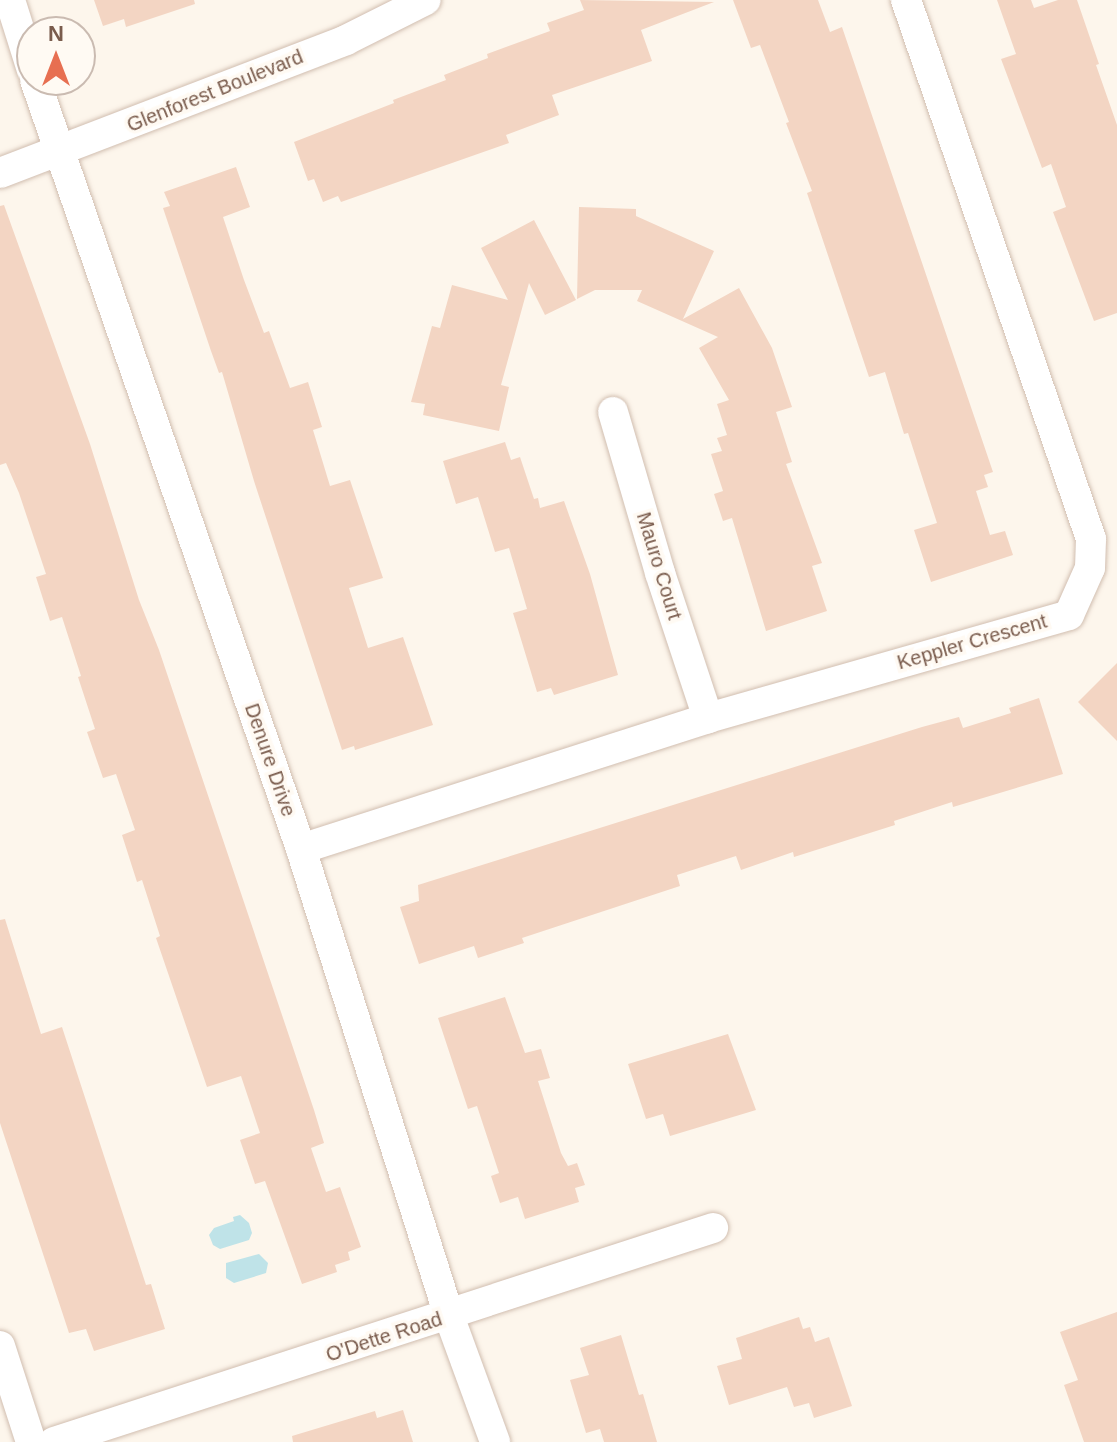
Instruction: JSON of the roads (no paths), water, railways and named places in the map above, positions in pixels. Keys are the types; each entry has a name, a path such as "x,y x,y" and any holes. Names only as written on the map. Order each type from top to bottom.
{"street":[{"path":"10,0 16,19"},
{"name":"Glenforest Boulevard","path":"0,173 346,40 426,0"},
{"name":"Keppler Crescent","path":"301,849 708,718 1069,615 1090,568 1091,539 906,0"},
{"name":"Denure Drive","path":"40,96 301,849 449,1316 495,1442"},
{"name":"Mauro Court","path":"613,412 660,573 708,718"},
{"name":"O'Dette Road","path":"54,1442 713,1228"},
{"path":"0,1346 31,1442"}],"water":[{"path":"240,1215 249,1223 252,1233 249,1240 220,1249 213,1245 209,1235 214,1228 234,1221 233,1217"},
{"path":"259,1254 268,1263 266,1273 234,1283 226,1278 226,1263"}]}
